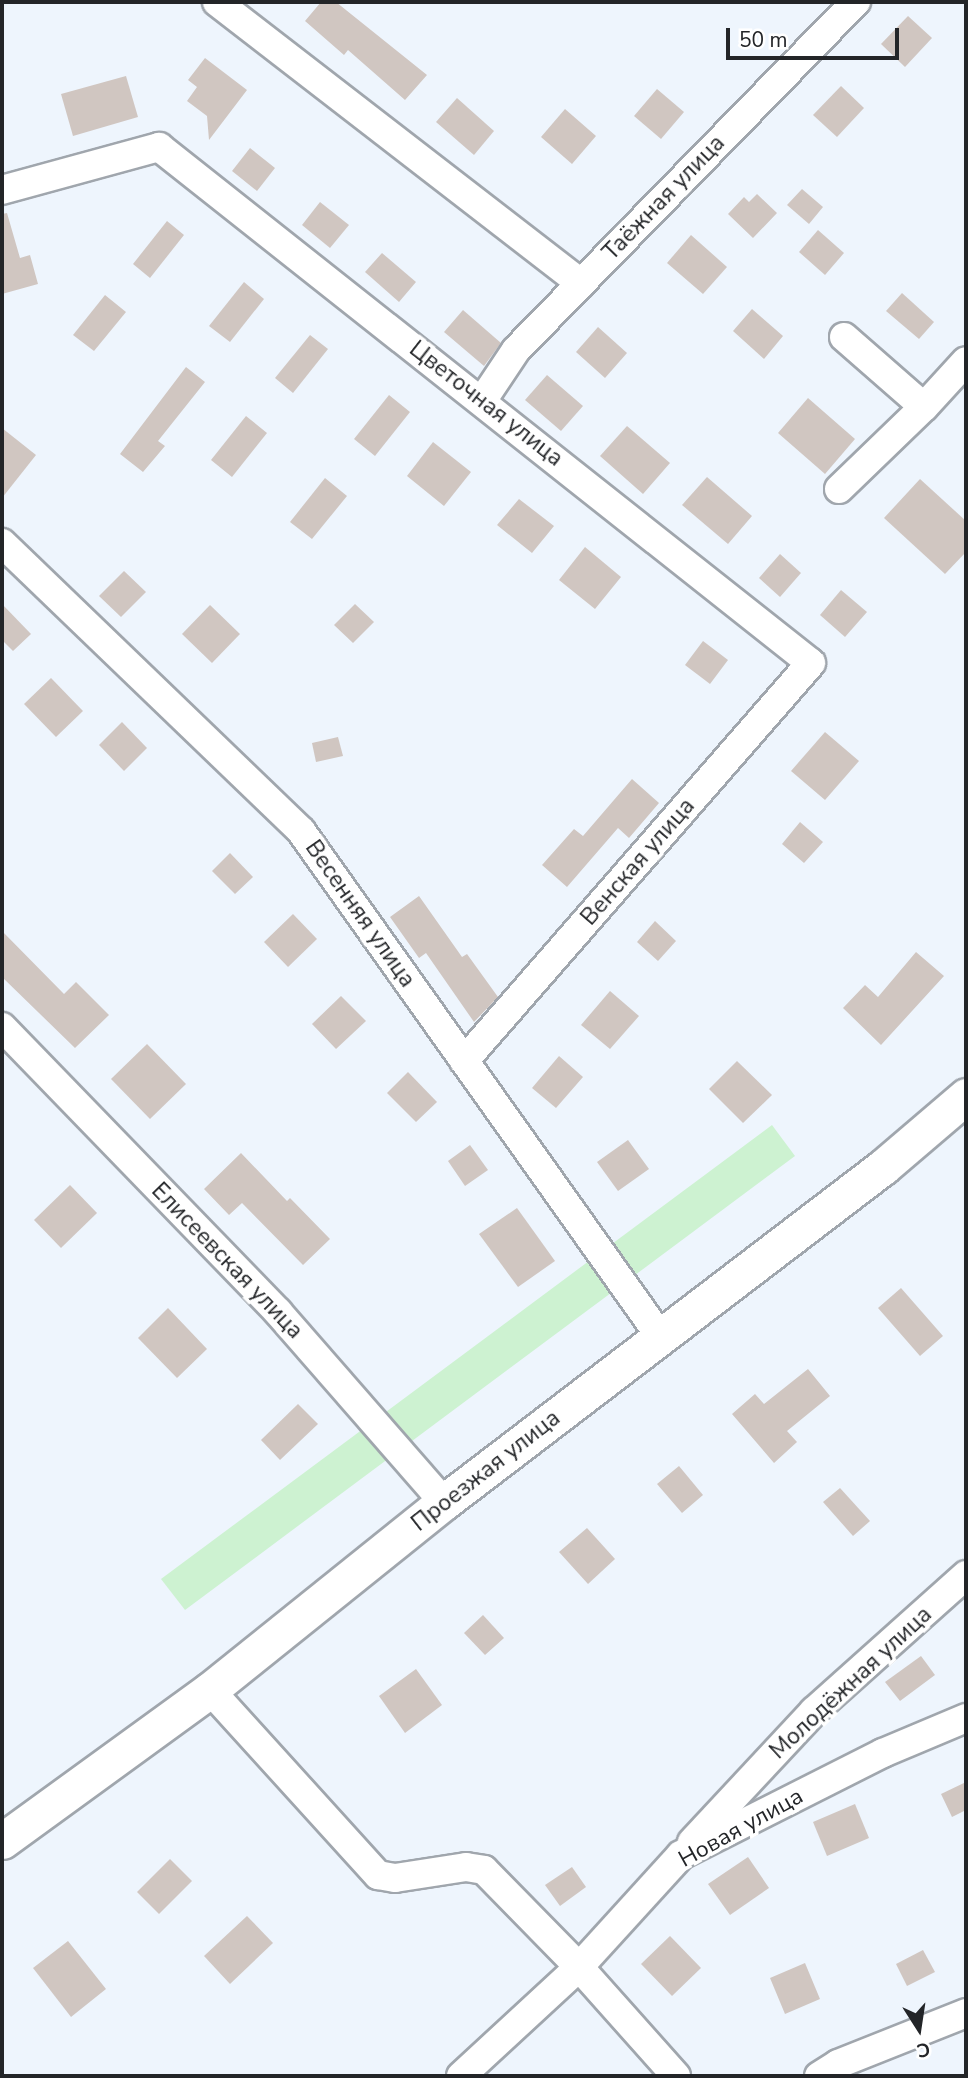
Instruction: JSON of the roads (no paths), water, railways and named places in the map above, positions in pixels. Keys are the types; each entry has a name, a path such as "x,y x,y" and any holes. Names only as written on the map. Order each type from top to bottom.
{"main road":[{"name":"Проезжая улица","path":"2,1841 210,1690 444,1502 883,1167 966,1096"}],"street":[{"path":"217,2 581,283"},
{"name":"Таёжная улица","path":"482,401 516,349 856,2"},
{"name":"Цветочная улица","path":"2,190 159,147 811,663"},
{"path":"844,337 925,407"},
{"path":"839,489 925,407 966,361"},
{"name":"Весенняя улица","path":"2,542 301,831 660,1336"},
{"name":"Венская улица","path":"464,1061 811,663"},
{"name":"Елисеевская улица","path":"2,1027 278,1312 444,1502"},
{"name":"Молодёжная улица","path":"681,1855 814,1712 966,1575"},
{"path":"210,1690 378,1875 395,1878 466,1867 484,1870 579,1967 676,2076"},
{"name":"Новая улица","path":"461,2076 579,1967 681,1855 883,1754 966,1718"},
{"path":"819,2076 838,2064 966,2012"}]}
